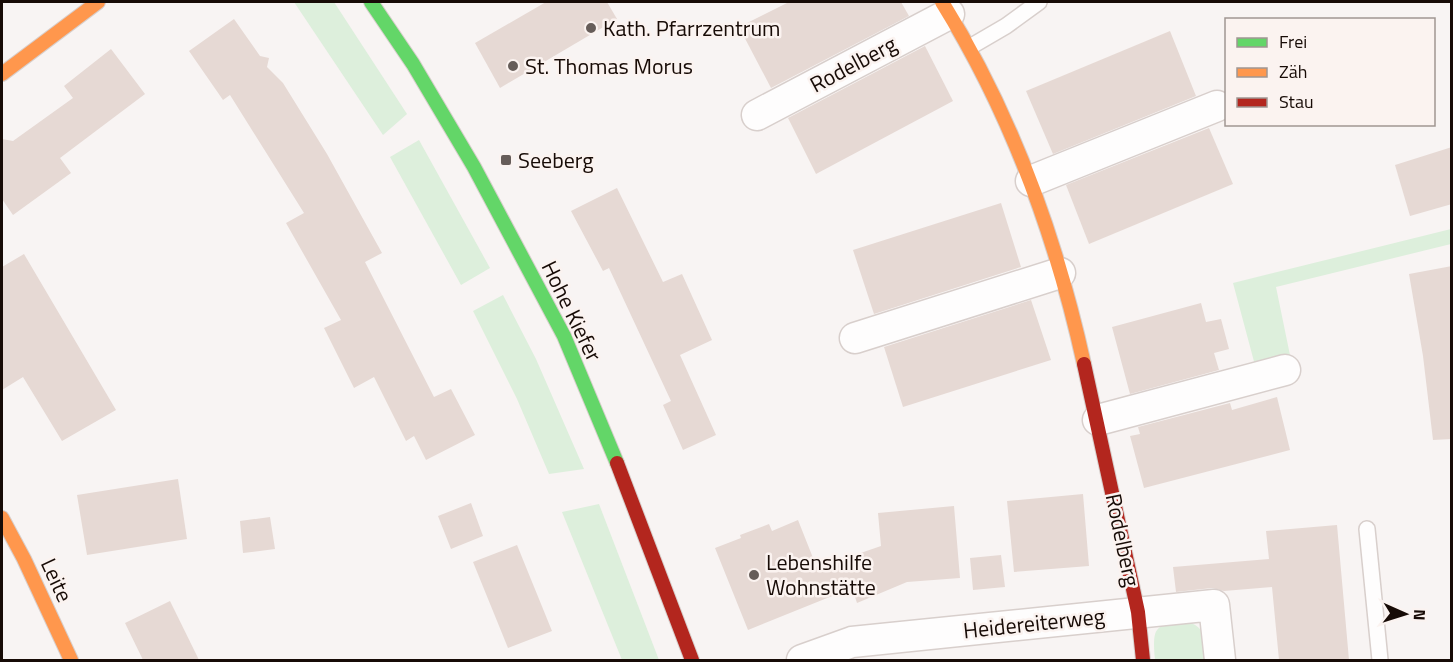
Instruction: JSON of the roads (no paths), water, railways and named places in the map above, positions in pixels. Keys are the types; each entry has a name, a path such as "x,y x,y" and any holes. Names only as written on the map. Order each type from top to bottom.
{"street":[{"path":"2,74 98,2"},
{"name":"Hohe Kiefer","path":"371,2 413,64 474,167 564,336 626,485 692,660"},
{"name":"Rodelberg","path":"757,115 946,8 970,47 1031,182 1071,304 1138,612 1143,660"},
{"path":"1031,182 1217,106"},
{"path":"855,338 1060,273"},
{"path":"1098,420 1285,370"},
{"name":"Leite","path":"2,518 24,559 71,660"},
{"name":"Heidereiterweg","path":"802,660 852,642 1214,605 1220,660"}],"lane":[{"path":"970,47 1006,26 1039,2"},
{"path":"1367,529 1380,660"}],"place":[{"name":"Kath. Pfarrzentrum","path":"591,28"},
{"name":"St. Thomas Morus","path":"513,66"},
{"name":"Seeberg","path":"506,160"},
{"name":"Lebenshilfe Wohnstätte","path":"754,575"}]}
